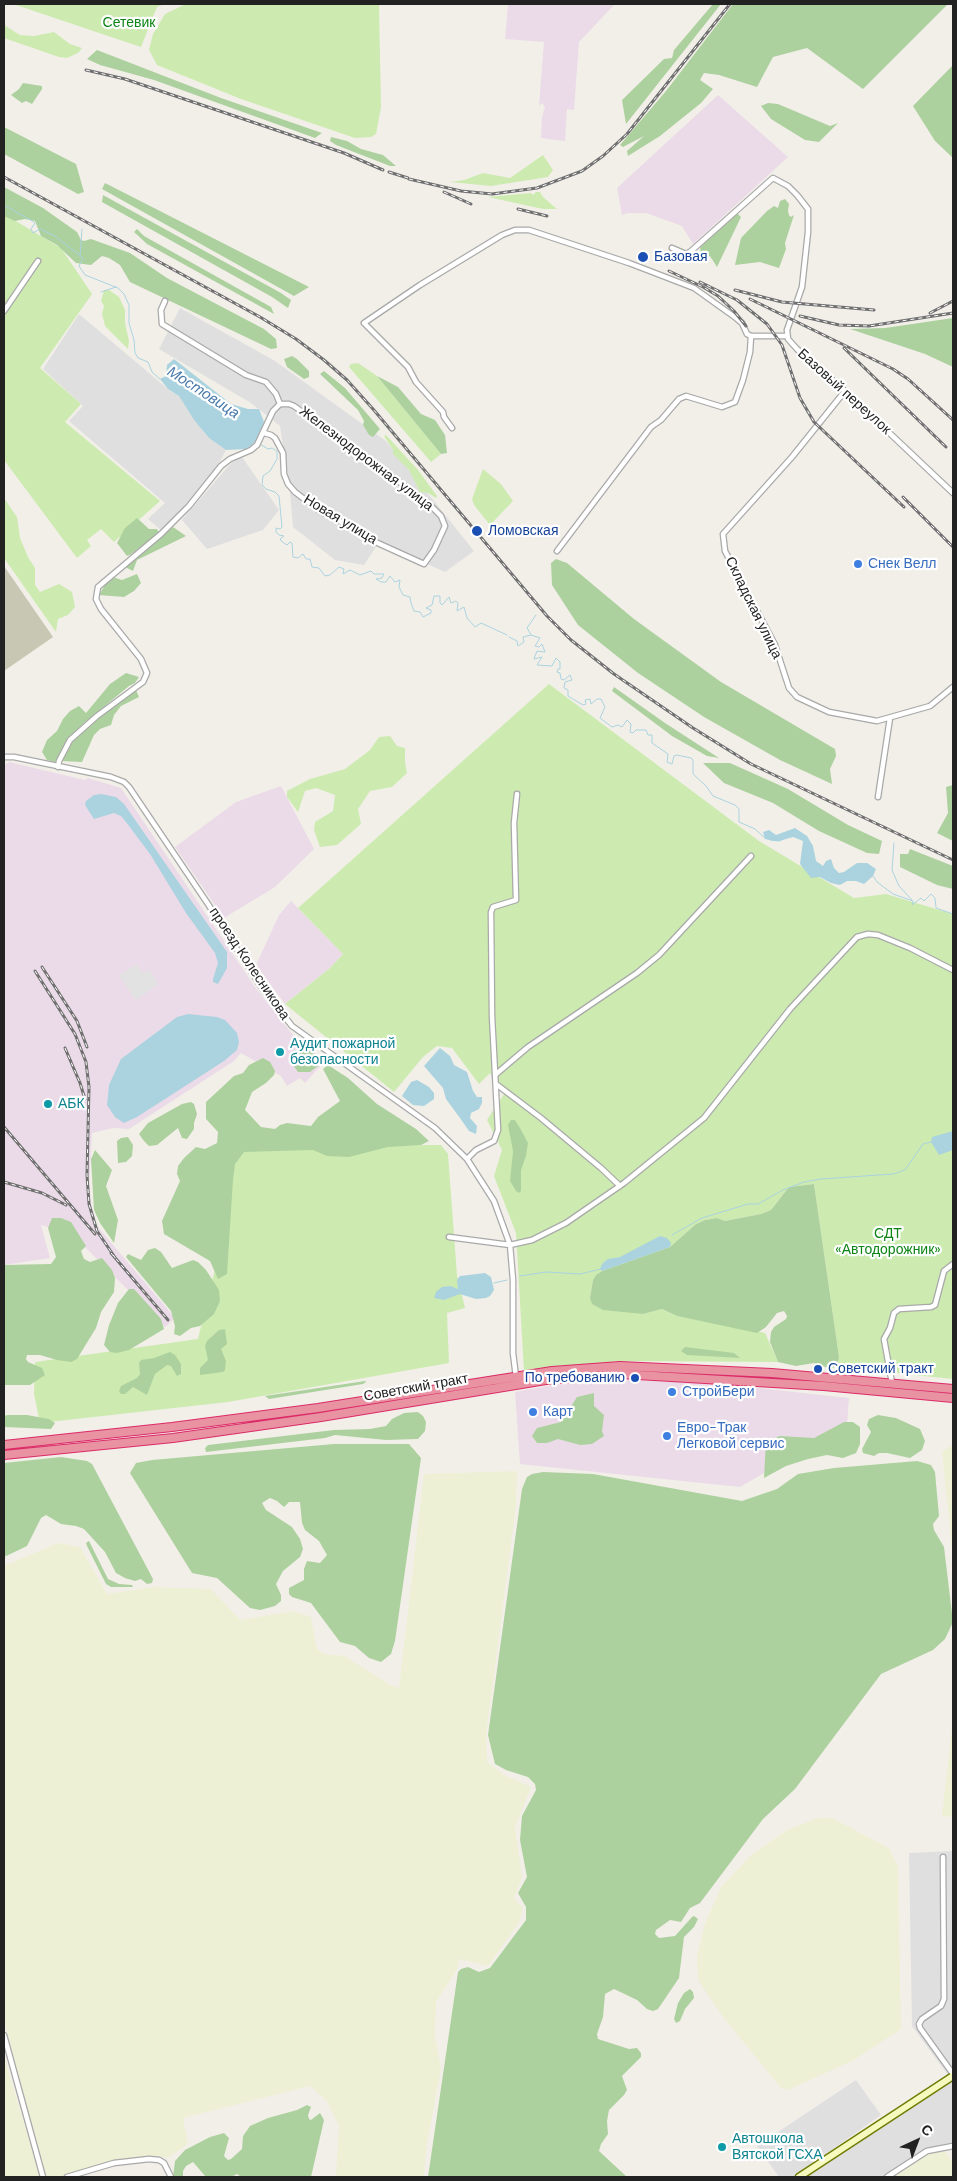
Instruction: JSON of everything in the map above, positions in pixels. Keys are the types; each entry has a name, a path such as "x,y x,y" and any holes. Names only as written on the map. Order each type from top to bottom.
{"highway":[{"name":"Советский тракт","path":"4,1455 173,1438 321,1418 516,1380 552,1371 636,1366 772,1373 953,1389"},
{"name":"Советский тракт","path":"4,1445 172,1427 516,1380 620,1374 652,1374 824,1386 953,1398"}],"street":[{"name":"Базовый переулок","path":"672,248 686,254 690,252 774,178 788,186 808,209 808,232 802,287 787,336 797,349 953,493"},
{"path":"452,428 444,417 443,412 416,382 408,367 364,323 420,285 502,235 524,229 629,263 694,288 736,318 742,324 747,334 751,336 787,336"},
{"path":"4,311 38,261"},
{"name":"Железнодорожная улица","path":"165,301 161,310 162,324 246,375 272,386 280,404 289,404 427,502 441,516 445,526 424,564"},
{"path":"557,550 652,427 661,420 679,399 686,396 722,407 735,402 748,360 751,336"},
{"name":"Складская улица","path":"844,391 798,449 723,534 725,551 775,646 789,688 797,697 829,712 877,721 930,706 953,687"},
{"path":"58,767 59,761 70,740 97,716 143,682 147,673 141,659 101,609 96,599 98,587 126,561 160,534 189,506 221,466 230,459 251,450 264,433 280,404"},
{"name":"Новая улица","path":"264,433 271,435 279,445 283,453 286,479 295,492 320,511 371,540 424,564"},
{"path":"878,797 890,718"},
{"name":"проезд Колесникова","path":"4,757 14,757 111,777 124,782 262,988 292,1026 435,1128 467,1159 494,1201 510,1245 514,1280 513,1353 516,1380"},
{"path":"467,1159 476,1150 494,1140 498,1130 492,1016 491,912 493,907 516,900 514,823 517,794"},
{"path":"496,1075 528,1047 635,975 659,955 751,856"},
{"path":"449,1237 510,1245 532,1240 566,1222 620,1186 704,1118 790,1009 854,939 864,935 878,935 910,948 953,970"},
{"path":"496,1084 541,1118 620,1186"},
{"path":"892,1383 884,1339 890,1328 894,1313 899,1309 931,1307 935,1305 944,1272 953,1264"},
{"path":"799,2177 953,2075 919,2024 922,2019 940,2008 944,1999 944,1857"},
{"path":"4,2035 5,2046 43,2177"},
{"path":"888,2177 927,2151 953,2146"},
{"path":"67,2177 114,2163 148,2159 164,2163 170,2177"}],"shaded area":[{"path":"508,4 615,4 579,42 574,110 567,109 565,141 541,138 542,117 545,107 542,103 539,106 544,42 505,39"},
{"path":"718,95 788,157 693,244 682,226 646,213 622,215 617,188"},
{"path":"180,308 275,361 386,441 474,551 445,572 379,542 364,565 335,560 293,527 289,481 280,426 251,403 159,349"},
{"path":"79,314 168,389 179,396 194,420 209,438 226,450 214,473 162,531 148,519 165,503 69,421 83,406 43,369"},
{"path":"242,457 279,510 263,530 207,549 182,520 231,463"},
{"path":"4,566 53,637 4,671"},
{"path":"9,762 85,780 88,778 121,788 255,987 293,1035 325,1061 305,1083 300,1078 287,1086 281,1076 241,1053 234,1061 129,1129 113,1128 92,1133 89,1186 92,1210 97,1226 175,1318 165,1327 82,1244 55,1229 41,1225 50,1258 4,1265 4,765"},
{"path":"281,786 314,849 275,887 224,918 175,847 236,802"},
{"path":"291,901 343,954 330,968 285,1004 256,965 279,915"},
{"path":"137,964 142,973 149,970 158,984 136,1000 119,975"},
{"path":"627,1380 722,1384 849,1398 847,1425 740,1487 520,1464 515,1392 553,1385"},
{"path":"953,1444 953,1559 942,1452"},
{"path":"517,1471 516,1505 486,1735 487,1762 506,1776 531,1787 515,1827 522,1877 514,1898 523,1908 519,1923 488,1966 459,1959 457,1970 436,2002 435,2036 441,2069 427,2143 424,2177 336,2177 339,2126 327,2101 310,2086 183,2118 188,2144 169,2157 154,2158 62,2177 44,2175 4,2020 4,1566 58,1543 80,1547 107,1594 154,1587 211,1589 240,1620 293,1611 311,1617 317,1649 324,1654 344,1656 389,1684 399,1688 424,1474"},
{"path":"953,1716 953,1817 942,1816"},
{"path":"818,1818 832,1818 889,1848 898,1867 901,2029 854,2060 788,2090 781,2088 723,2017 698,1980 697,1956 704,1926 721,1887 751,1855 787,1830"},
{"path":"953,1851 953,2072 948,2075 912,2026 909,1853"},
{"path":"4,2056 40,2177 4,2177"},
{"path":"856,2080 881,2115 793,2177 779,2177 757,2146"},
{"path":"953,2080 953,2142 925,2150 884,2177 805,2177 869,2132"},
{"path":"944,2149 953,2163 953,2177 889,2177 918,2156"}],"green space":[{"name":"Сетевик","path":"13,4 165,4 157,7 141,47"},
{"path":"186,4 379,4 381,107 376,134 371,137 355,138 241,99 157,65 149,50 153,34 165,14"},
{"path":"713,4 721,4 626,124 622,100 664,59 672,58 674,50"},
{"path":"733,4 948,4 863,89 807,48 773,57 757,87 719,75 704,73 700,80 713,89 701,103 660,136 628,156 627,151 644,136 623,147 620,145 666,91"},
{"path":"4,25 20,35 34,36 54,32 70,44 82,48 78,53 67,58 59,57 4,38"},
{"path":"97,50 221,98 322,133 315,138 154,80 100,65 87,59"},
{"path":"953,65 953,158 935,141 913,106"},
{"path":"23,83 42,86 32,104 26,101 22,103 11,95"},
{"path":"768,103 778,104 830,126 838,123 819,142 805,140 771,119 761,106"},
{"path":"4,127 76,164 84,192 78,194 4,154"},
{"path":"331,137 347,141 361,149 383,155 396,166 390,166 336,145 330,141"},
{"path":"543,155 553,170 548,177 491,186 450,182 464,180 483,173 510,178"},
{"path":"105,183 309,287 294,296 102,189"},
{"path":"4,187 43,208 77,232 81,240 91,239 130,253 167,278 264,329 276,339 277,348 271,349 130,282 120,265 109,258 102,256 91,265 76,263 57,245 41,236 35,221 25,219 15,221 4,216"},
{"path":"536,192 540,192 557,209 543,209 488,197 531,193 533,195"},
{"path":"103,195 281,293 291,300 288,308 272,297 102,202"},
{"path":"785,199 789,204 789,215 791,217 794,215 785,243 786,249 779,268 760,262 735,265 741,238 767,211 774,206 778,208 780,201"},
{"path":"737,213 741,217 717,267 710,256 705,259 705,256 701,258 700,245"},
{"path":"4,214 61,248 92,294 40,368 81,404 65,422 160,501 114,542 101,529 87,540 91,546 77,558 4,460"},
{"path":"137,229 144,236 271,307 274,314 147,244 134,232"},
{"path":"104,290 109,290 119,297 125,310 125,323 129,341 128,349 105,326 102,314 104,306 101,301"},
{"path":"953,318 953,367 925,354 850,329 885,328"},
{"path":"292,356 309,371 309,377 304,379 287,367 284,359"},
{"path":"358,363 377,376 441,454 431,462 349,367 351,364"},
{"path":"324,371 345,388 380,429 373,437 369,435 363,425 364,421 358,410 320,374"},
{"path":"377,376 398,387 421,414 435,420 445,435 447,453 441,454"},
{"path":"386,435 418,470 437,496 436,498 428,493 420,492 409,470 393,454 393,450 384,436"},
{"path":"483,469 501,484 513,501 490,525 474,505 472,499"},
{"path":"4,498 17,517 20,538 35,568 35,585 40,592 59,584 72,592 75,607 68,615 58,619 56,632 4,558"},
{"path":"137,518 149,529 157,529 159,533 127,556 117,543 125,528"},
{"path":"173,527 186,536 137,560 133,571 125,567"},
{"path":"556,559 567,563 634,619 721,682 835,749 836,756 830,769 832,784 780,760 704,717 638,673 578,625 552,585 551,563"},
{"path":"137,574 141,583 134,591 124,597 99,595 106,583 113,577 122,580"},
{"path":"126,673 139,677 135,683 83,724 68,739 55,762 47,760 42,752 47,740 57,731 63,719 70,711 79,706 86,713 110,684"},
{"name":"СДТ «Автодорожник»","path":"549,684 759,841 854,898 886,894 953,914 953,1379 837,1367 839,1357 814,1184 789,1187 771,1210 761,1214 725,1221 717,1218 705,1220 696,1224 670,1247 602,1271 593,1280 590,1298 643,1314 662,1309 677,1316 765,1333 778,1362 618,1361 524,1371 516,1233 494,1176 502,1150 487,1120 504,1094 490,1073 479,1084 452,1048 437,1046 423,1057 394,1092 285,1004 330,968 343,954 298,908"},
{"path":"614,687 719,758 707,756 672,736 612,691"},
{"path":"136,690 139,697 121,706 114,715 111,725 100,729 94,735 82,762 61,761 72,741"},
{"path":"390,736 397,746 405,748 407,773 392,787 370,791 358,809 361,824 337,845 320,847 314,830 315,822 333,811 335,795 316,788 305,791 298,812 287,797 287,791 310,779 345,769 370,750 379,737"},
{"path":"703,763 730,763 788,789 848,825 882,841 879,854 867,853 819,831 773,803 724,783"},
{"path":"953,785 953,841 937,833 948,813 946,787"},
{"path":"910,849 953,866 953,889 937,885 900,867 900,854 908,854"},
{"path":"305,1050 313,1052 320,1061 318,1066 310,1072 298,1072 293,1065 297,1055"},
{"path":"263,1058 270,1062 275,1071 274,1075 252,1092 245,1110 261,1127 275,1129 287,1123 311,1126 318,1117 340,1101 323,1069 328,1065 348,1078 377,1104 416,1129 429,1141 421,1145 388,1147 349,1157 327,1156 313,1150 244,1152 235,1164 227,1274 218,1279 210,1261 164,1234 162,1221 180,1181 177,1174 178,1166 196,1147 205,1149 217,1143 218,1132 206,1119 206,1102 234,1076 243,1073 249,1065"},
{"path":"191,1102 194,1104 197,1114 194,1129 187,1139 182,1138 178,1128 157,1145 149,1146 144,1141 139,1134 148,1123 182,1104"},
{"path":"511,1120 515,1120 528,1143 521,1170 521,1191 519,1193 510,1181 513,1151 508,1125"},
{"path":"128,1137 133,1145 132,1156 126,1162 118,1163 117,1141"},
{"path":"441,1145 448,1154 457,1275 465,1308 447,1313 449,1363 228,1402 40,1423 34,1394 35,1362 198,1339 225,1228 231,1146"},
{"path":"95,1150 112,1170 106,1186 118,1220 114,1243 100,1223 94,1210 91,1159"},
{"path":"814,1184 839,1357 837,1367 828,1368 814,1363 796,1366 778,1362 770,1342 771,1332 774,1327 786,1319 787,1316 784,1311 777,1313 766,1327 757,1333 677,1316 662,1309 643,1314 603,1310 592,1304 590,1298 593,1280 602,1271 670,1247 696,1224 705,1220 717,1218 725,1221 761,1214 771,1210 789,1187"},
{"path":"52,1218 61,1218 71,1222 86,1246 81,1251 84,1259 90,1262 102,1258 112,1270 115,1278 114,1292 101,1312 96,1328 77,1359 71,1362 40,1355 27,1355 26,1359 28,1362 42,1368 45,1375 30,1385 4,1385 4,1265 51,1264 56,1257 48,1228"},
{"path":"155,1248 161,1252 172,1268 193,1260 198,1262 206,1270 219,1290 220,1301 214,1314 200,1326 191,1328 180,1336 174,1334 175,1326 171,1311 126,1257 128,1254 141,1260 148,1250"},
{"path":"129,1289 134,1289 161,1319 164,1329 129,1350 117,1353 110,1352 104,1345 109,1325 118,1303"},
{"path":"225,1329 227,1344 221,1349 226,1361 225,1370 223,1372 200,1375 200,1368 208,1360 205,1346 207,1341 219,1330"},
{"path":"685,1347 734,1353 740,1358 687,1355 681,1351"},
{"path":"170,1352 175,1355 181,1364 181,1374 177,1376 171,1366 167,1365 155,1374 147,1395 133,1387 125,1394 121,1394 119,1391 121,1386 137,1378 140,1374 139,1363 141,1360 154,1358"},
{"path":"365,1381 363,1384 269,1399 265,1396"},
{"path":"594,1393 594,1406 604,1415 602,1431 604,1436 592,1444 580,1445 558,1439 547,1443 537,1443 532,1436 537,1428 561,1422 577,1397"},
{"path":"418,1412 426,1422 425,1431 418,1439 386,1440 335,1435 325,1438 206,1452 205,1448 208,1445 334,1430 370,1429 386,1426 392,1419 404,1413"},
{"path":"27,1415 49,1419 55,1423 51,1429 4,1427 4,1416"},
{"path":"878,1415 896,1418 920,1429 925,1441 922,1450 910,1458 887,1453 879,1453 874,1456 863,1453 862,1449 871,1432 867,1425 869,1419"},
{"path":"844,1422 853,1422 860,1427 860,1444 856,1453 843,1458 827,1455 808,1459 786,1466 764,1478 766,1441 780,1436 814,1438"},
{"path":"334,1444 409,1444 421,1458 395,1641 391,1654 381,1662 369,1658 355,1646 340,1642 311,1603 292,1597 289,1594 289,1588 304,1580 304,1569 307,1561 320,1563 327,1555 319,1541 305,1530 302,1523 300,1502 289,1502 284,1507 270,1498 262,1503 266,1510 292,1527 300,1539 303,1549 300,1557 283,1571 276,1584 281,1595 281,1601 275,1606 260,1610 250,1608 217,1578 192,1573 130,1473 136,1463 152,1460"},
{"path":"61,1457 87,1461 92,1464 153,1579 152,1583 147,1584 141,1579 135,1581 116,1573 105,1552 84,1529 61,1524 46,1515 41,1518 27,1546 4,1557 4,1463"},
{"path":"917,1461 931,1465 935,1472 939,1516 933,1524 934,1530 944,1547 953,1622 945,1639 933,1650 881,1674 795,1789 763,1819 700,1903 690,1908 681,1922 670,1920 656,1930 655,1934 659,1938 675,1936 692,1917 694,1916 698,1919 694,1927 684,1937 679,1978 658,2009 653,2011 647,2009 637,2000 614,1989 605,1994 603,2017 597,2034 598,2039 629,2049 637,2048 641,2053 641,2057 622,2076 627,2090 609,2110 607,2121 608,2134 601,2144 599,2151 627,2177 428,2177 458,1972 468,1967 479,1972 490,1968 526,1920 526,1907 518,1893 527,1877 520,1840 522,1816 536,1790 535,1784 528,1777 506,1770 495,1764 488,1735 522,1489 527,1477 543,1472 593,1474 742,1501 777,1489 798,1474 834,1468"},
{"path":"89,1541 108,1579 119,1584 132,1585 133,1587 111,1587 106,1584 87,1546 86,1543"},
{"path":"690,1989 693,1992 694,1998 685,2009 680,2021 676,2023 674,2019 678,2003 684,1993"},
{"path":"307,2105 311,2107 308,2115 309,2119 311,2120 320,2113 324,2120 311,2177 241,2177 237,2174 231,2177 206,2177 193,2162 186,2166 183,2171 183,2177 173,2177 175,2161 185,2150 210,2137 224,2133 229,2138 224,2156 228,2160 231,2159 242,2149 243,2136 250,2126"}],"water":[{"path":"174,359 231,404 248,409 259,409 264,422 257,440 247,449 226,450 209,438 194,420 179,396 168,389 160,379 166,376 167,365"},
{"path":"101,794 116,797 124,804 227,952 227,968 218,984 213,982 218,963 215,953 186,913 150,854 121,816 114,813 94,819 85,805 86,801 94,795"},
{"path":"795,828 807,836 813,846 816,861 823,866 826,861 831,859 834,868 839,873 844,872 857,863 867,863 876,869 873,876 864,884 856,881 847,881 840,885 820,877 811,878 800,864 803,841 793,837 773,841 765,839 763,832 769,830 776,835"},
{"path":"188,1014 217,1017 225,1020 237,1033 239,1042 237,1050 224,1061 137,1117 124,1123 115,1117 107,1105 109,1085 121,1059 177,1017"},
{"path":"440,1048 450,1056 454,1065 467,1072 473,1091 477,1097 482,1097 479,1109 471,1113 470,1118 477,1126 476,1134 469,1131 446,1099 443,1088 424,1066"},
{"path":"417,1080 429,1087 434,1093 434,1099 424,1106 413,1105 402,1096 411,1082"},
{"path":"953,1131 953,1150 939,1155 931,1142 932,1137"},
{"path":"660,1236 667,1238 671,1243 670,1247 602,1271 600,1269 602,1264 608,1259 620,1257"},
{"path":"485,1273 491,1277 494,1290 486,1298 476,1299 460,1294 444,1300 434,1298 436,1292 442,1287 450,1286 458,1289 457,1280 460,1276"}],"waterway":[{"name":"Мостовица","path":"4,205 34,222 31,229 33,233 40,229 55,236 83,258 79,266 85,275 118,288 124,294 129,305 129,323 134,340 135,353 138,358 148,362 152,372 160,379"},
{"path":"80,256 82,229"},
{"path":"101,292 116,287"},
{"name":"Мостовица","path":"260,444 268,449 272,448 277,451 277,459 270,471 263,476 262,485 279,496 282,527 280,529 276,528 276,532 284,536 280,539 281,541 287,545 290,542 292,543 293,557 298,558 303,554 306,559 310,559 312,567 319,568 325,576 330,575 339,567 344,569 343,574 350,570 360,575 371,571 374,574 384,574 382,578 376,579 381,582 386,582 390,576 395,582 400,580 399,587 403,595 410,597 414,611 420,612 423,617 431,613 431,610 426,608 432,605 434,596 440,596 440,603 442,605 449,597 451,603 456,601 458,603 457,611 464,607 467,618 475,627 481,623 507,635"},
{"path":"531,635 527,628 536,615"},
{"name":"Мостовица","path":"509,637 517,641 518,646 524,642 523,637 531,635 540,638 535,646 539,647 542,644 545,652 537,651 534,659 542,657 537,665 552,666 556,658 560,662 560,669 557,672 560,673 561,679 564,680 570,675 572,680 565,682 564,688 568,690 568,696 583,705 586,704 585,700 590,699 591,704 597,699 601,699 605,707 600,718 612,727 618,725 622,727 627,720 631,724 630,732 633,733 636,730 646,730 648,735 652,735 652,743 668,754 667,762 672,764 674,756 677,755 691,758 693,760 693,774 706,786 713,796 735,805 739,809 739,822 755,829 765,838"},
{"name":"Мостовица","path":"771,840 779,841 788,837"},
{"path":"894,843 892,870 899,886 912,900"},
{"name":"Мостовица","path":"873,876 877,882 893,894 913,901 912,905 921,898 924,901 931,894 935,898 936,908 953,914"},
{"path":"672,1235 702,1218 748,1204 758,1204 783,1190 804,1182 893,1174 905,1170 923,1144 931,1142"},
{"path":"520,1276 546,1272 580,1274 601,1269"},
{"path":"494,1283 507,1280"}],"railway":[{"path":"409,179 461,191 492,194 537,188 582,171 603,156 627,134 730,4"},
{"path":"86,70 125,79 344,153 383,170"},
{"path":"389,172 408,178"},
{"path":"4,177 260,317 296,339 324,360 347,380 373,409 547,616 571,640 614,674 693,728 751,764 953,860"},
{"path":"444,192 471,204"},
{"path":"518,209 547,216"},
{"path":"669,271 718,296 746,326"},
{"path":"700,282 737,300 767,324 782,345 800,398 814,422 904,507"},
{"path":"735,290 782,302 874,310"},
{"path":"750,299 893,369 908,379 953,420"},
{"path":"930,313 953,301"},
{"path":"800,316 839,325 869,326 953,313"},
{"path":"844,348 946,447"},
{"path":"903,497 953,547"},
{"path":"42,967 77,1021 87,1047"},
{"path":"35,971 75,1034 86,1062 89,1087 87,1175 89,1204 97,1231 116,1259"},
{"path":"65,1048 85,1099"},
{"path":"4,1127 95,1234"},
{"path":"4,1182 42,1193 66,1205"},
{"path":"111,1253 168,1320"}],"place":[{"name":"Базовая","path":"643,257"},
{"name":"Ломовская","path":"477,531"},
{"name":"Снек Велл","path":"858,564"},
{"name":"Аудит пожарной безопасности","path":"280,1052"},
{"name":"АБК","path":"48,1104"},
{"name":"Советский тракт","path":"818,1369"},
{"name":"По требованию","path":"635,1378"},
{"name":"СтройБери","path":"672,1392"},
{"name":"Карт","path":"533,1412"},
{"name":"Евро-Трак Легковой сервис","path":"667,1436"},
{"name":"Автошкола Вятской ГСХА","path":"722,2147"}]}
